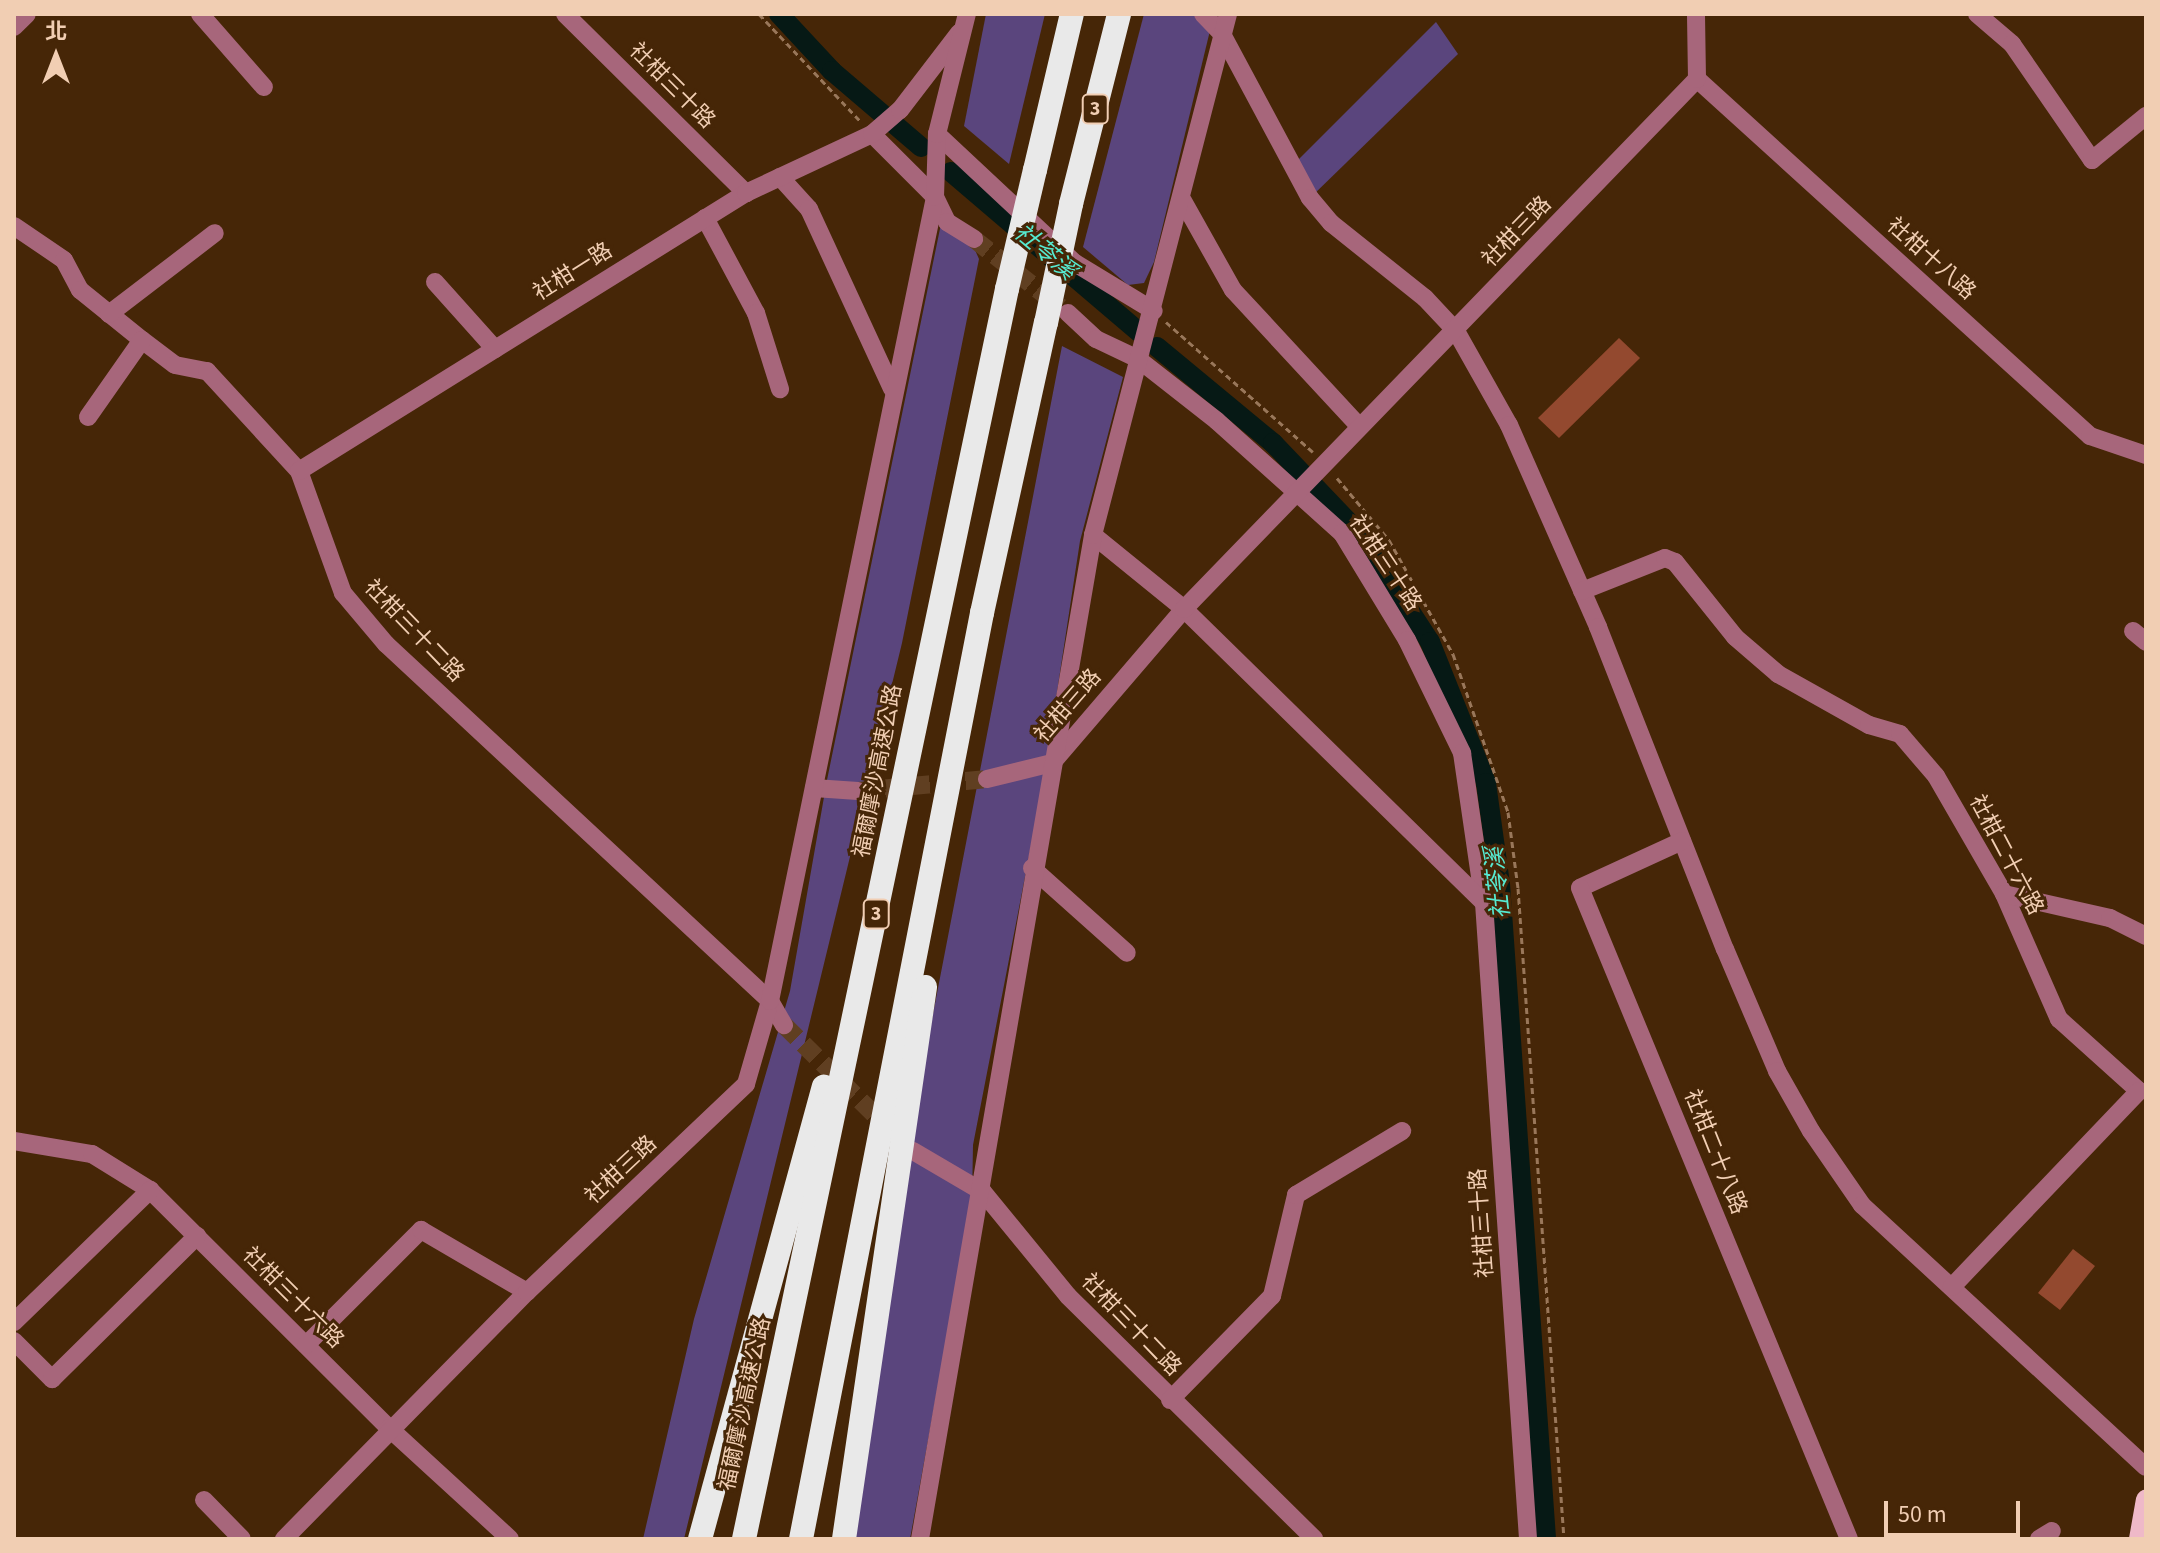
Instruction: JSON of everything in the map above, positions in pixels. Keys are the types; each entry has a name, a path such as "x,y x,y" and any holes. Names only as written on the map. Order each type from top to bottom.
{"highway":[{"name":"福爾摩沙高速公路","path":"744,1539 1007,289 1072,14"},
{"name":"3","path":"801,1539 970,679 1057,318 1071,204 1119,14"},
{"path":"844,1539 970,679"},
{"path":"700,1539 896,822"}],"main road":[{"path":"2139,1539 2146,1500"}],"street":[{"path":"14,27 27,14"},
{"path":"200,14 264,87"},
{"name":"社柑三十路","path":"565,14 746,193"},
{"path":"1203,14 1222,34 1310,198 1331,223 1425,298 1456,331 1509,425 1582,591 1777,1071 1811,1131 1862,1205 2146,1467"},
{"path":"920,1539 983,1192 1032,868 1093,535 1183,201 1228,14"},
{"path":"1696,14 1697,79"},
{"path":"1977,14 2012,44 2092,160 2146,116"},
{"path":"965,21 881,127 935,197 947,222 974,239"},
{"name":"社柑三路","path":"284,1539 389,1428 527,1292 746,1084 770,1001 814,788 892,389 935,197 937,134 965,21"},
{"name":"社柑三路","path":"987,779 1052,763 1184,609 1697,79"},
{"name":"社柑十八路","path":"1697,79 2090,436 2146,455"},
{"name":"社柑一路","path":"299,471 746,193 881,127"},
{"path":"937,134 1075,263 1154,311"},
{"path":"780,177 809,209 892,389"},
{"path":"1183,201 1233,290 1359,426"},
{"path":"705,218 756,313 780,389"},
{"name":"社柑三十二路","path":"14,226 64,260 80,290 175,365 207,371 299,471 343,593 386,644 770,1001 784,1025"},
{"path":"109,314 215,233"},
{"path":"435,282 495,349"},
{"name":"社柑三十路","path":"1057,318 1138,359 1297,491 1342,533 1407,640 1462,753 1484,903 1528,1539"},
{"path":"88,417 142,340"},
{"path":"1093,535 1184,609 1484,903"},
{"name":"社柑二十六路","path":"1582,591 1665,558 1675,562 1735,637 1778,674 1869,725 1900,734 1936,776 2004,894 2059,1019 2139,1091 1952,1287"},
{"path":"814,788 858,791"},
{"name":"社柑二十八路","path":"1682,841 1580,888 1849,1539"},
{"path":"1032,868 1127,953"},
{"path":"2004,894 2110,918 2146,936"},
{"path":"1170,1400 1272,1296 1296,1195 1402,1131"},
{"name":"社柑三十六路","path":"14,1141 92,1154 150,1190 389,1428 510,1539"},
{"name":"社柑三十二路","path":"913,1151 983,1192 1068,1296 1314,1539"},
{"path":"14,1322 150,1190"},
{"path":"306,1345 421,1230 527,1292"},
{"path":"14,1341 52,1379 197,1236"},
{"path":"204,1500 242,1539"}],"path":[{"path":"759,14 881,127"},
{"path":"1154,311 1324,462"}],"shaded area":[{"path":"986,14 1045,14 1009,164 964,126"},
{"path":"1144,14 1214,14 1154,262 1144,283 1128,285 1083,247"},
{"path":"1436,22 1458,54 1310,198 1290,168"},
{"path":"942,219 967,232 979,259 902,643 684,1539 643,1539 694,1319 790,991 827,780"},
{"path":"1062,346 1123,377 1080,541 1043,784 973,1145 972,1200 910,1539 850,1539 888,1247"}],"building":[{"path":"1619,338 1640,358 1559,438 1538,418"},
{"path":"2073,1249 2095,1266 2060,1310 2038,1293"}],"waterway":[{"name":"社苓溪","path":"779,14 832,71 921,147"},
{"name":"社苓溪","path":"951,172 1139,332"},
{"name":"社苓溪","path":"1157,347 1273,443 1359,533 1430,642 1486,783 1500,884 1546,1539"}],"tunnel":[{"path":"974,239 1060,307"},
{"path":"858,791 987,779"},
{"path":"784,1025 890,1130"}]}
